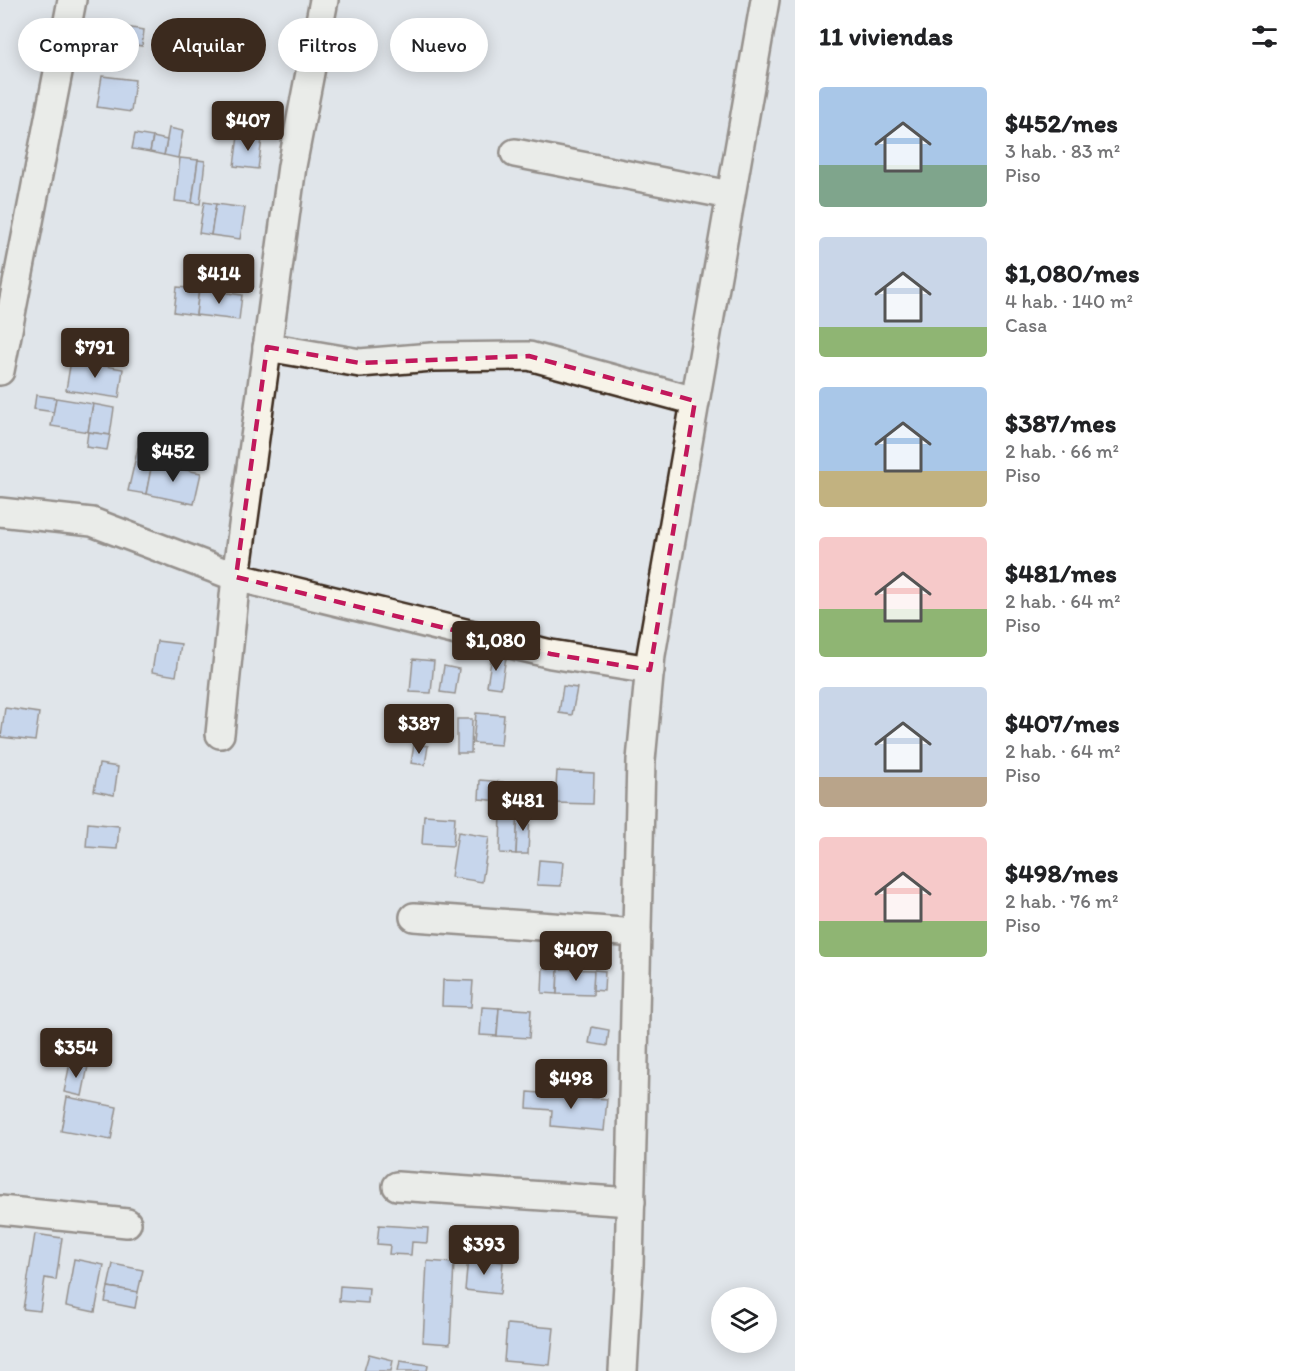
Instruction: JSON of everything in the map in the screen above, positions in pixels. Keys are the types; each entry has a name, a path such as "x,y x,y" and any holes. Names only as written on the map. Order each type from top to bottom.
{"street":[{"path":"0,371 72,0"},
{"path":"220,734 236,577 292,166 324,0"},
{"path":"623,1371 631,1202 641,760 650,670 765,0"},
{"path":"515,153 730,195"},
{"path":"267,347 360,363 432,357 528,356 695,401"},
{"path":"0,512 92,522 236,577 551,654 650,670"},
{"path":"414,917 637,933"},
{"path":"397,1186 631,1202"},
{"path":"0,1210 127,1223"}],"highlighted area":[{"path":"267,347 360,363 529,356 695,401 650,670 551,654 236,577"}],"building":[{"path":"139,29 144,30 142,46 139,45"},
{"path":"102,76 135,80 131,112 97,107"},
{"path":"169,128 183,131 178,158 164,155"},
{"path":"135,134 153,137 150,152 132,149"},
{"path":"238,136 262,139 258,169 234,166"},
{"path":"153,137 167,140 164,155 150,152"},
{"path":"180,158 198,160 192,203 175,201"},
{"path":"198,160 205,161 200,204 192,203"},
{"path":"204,202 216,204 211,235 199,233"},
{"path":"216,204 245,208 240,239 211,235"},
{"path":"177,287 199,289 196,315 174,312"},
{"path":"199,289 242,295 239,320 196,315"},
{"path":"71,360 123,369 119,398 66,390"},
{"path":"36,395 56,398 54,412 34,409"},
{"path":"56,398 93,404 88,432 51,426"},
{"path":"93,404 114,408 110,435 88,432"},
{"path":"88,432 110,435 107,450 86,447"},
{"path":"138,448 155,452 146,494 128,491"},
{"path":"152,463 201,473 194,504 146,494"},
{"path":"157,641 181,644 176,676 152,672"},
{"path":"492,655 506,657 501,688 487,686"},
{"path":"413,659 434,661 431,693 410,692"},
{"path":"444,666 459,669 455,694 440,692"},
{"path":"563,686 577,688 572,715 559,713"},
{"path":"5,708 39,713 35,741 1,737"},
{"path":"476,713 504,715 501,745 473,743"},
{"path":"457,719 472,719 471,753 457,753"},
{"path":"414,744 428,746 425,765 411,763"},
{"path":"99,764 118,767 114,795 94,791"},
{"path":"557,771 594,773 593,804 555,803"},
{"path":"480,780 503,782 501,801 479,799"},
{"path":"501,810 518,811 516,854 500,853"},
{"path":"518,811 530,811 528,854 516,854"},
{"path":"424,815 455,817 453,846 422,844"},
{"path":"88,823 119,826 117,849 86,847"},
{"path":"458,832 489,837 482,882 451,877"},
{"path":"539,860 563,862 561,886 537,885"},
{"path":"543,968 558,969 557,994 542,993"},
{"path":"558,969 594,970 593,995 557,994"},
{"path":"594,970 605,971 604,991 593,990"},
{"path":"443,980 473,981 471,1007 442,1006"},
{"path":"482,1007 499,1008 497,1036 480,1035"},
{"path":"499,1008 531,1010 529,1038 497,1036"},
{"path":"592,1027 609,1030 607,1046 589,1043"},
{"path":"70,1063 88,1066 82,1096 64,1092"},
{"path":"528,1092 607,1099 604,1131 551,1126 552,1110 527,1108"},
{"path":"67,1097 117,1107 111,1140 61,1131"},
{"path":"379,1225 428,1228 427,1243 412,1242 411,1255 389,1254 390,1245 377,1244"},
{"path":"35,1234 62,1238 56,1280 45,1278 40,1311 23,1309"},
{"path":"468,1258 503,1262 500,1294 465,1290"},
{"path":"74,1259 104,1265 95,1312 66,1306"},
{"path":"427,1261 454,1263 450,1344 423,1342"},
{"path":"113,1264 143,1270 138,1292 108,1287"},
{"path":"340,1286 369,1288 368,1303 339,1301"},
{"path":"108,1287 138,1292 135,1308 105,1302"},
{"path":"507,1324 554,1328 550,1365 504,1361"},
{"path":"369,1354 393,1360 391,1371 364,1371"},
{"path":"400,1361 428,1365 427,1371 398,1371"}]}
